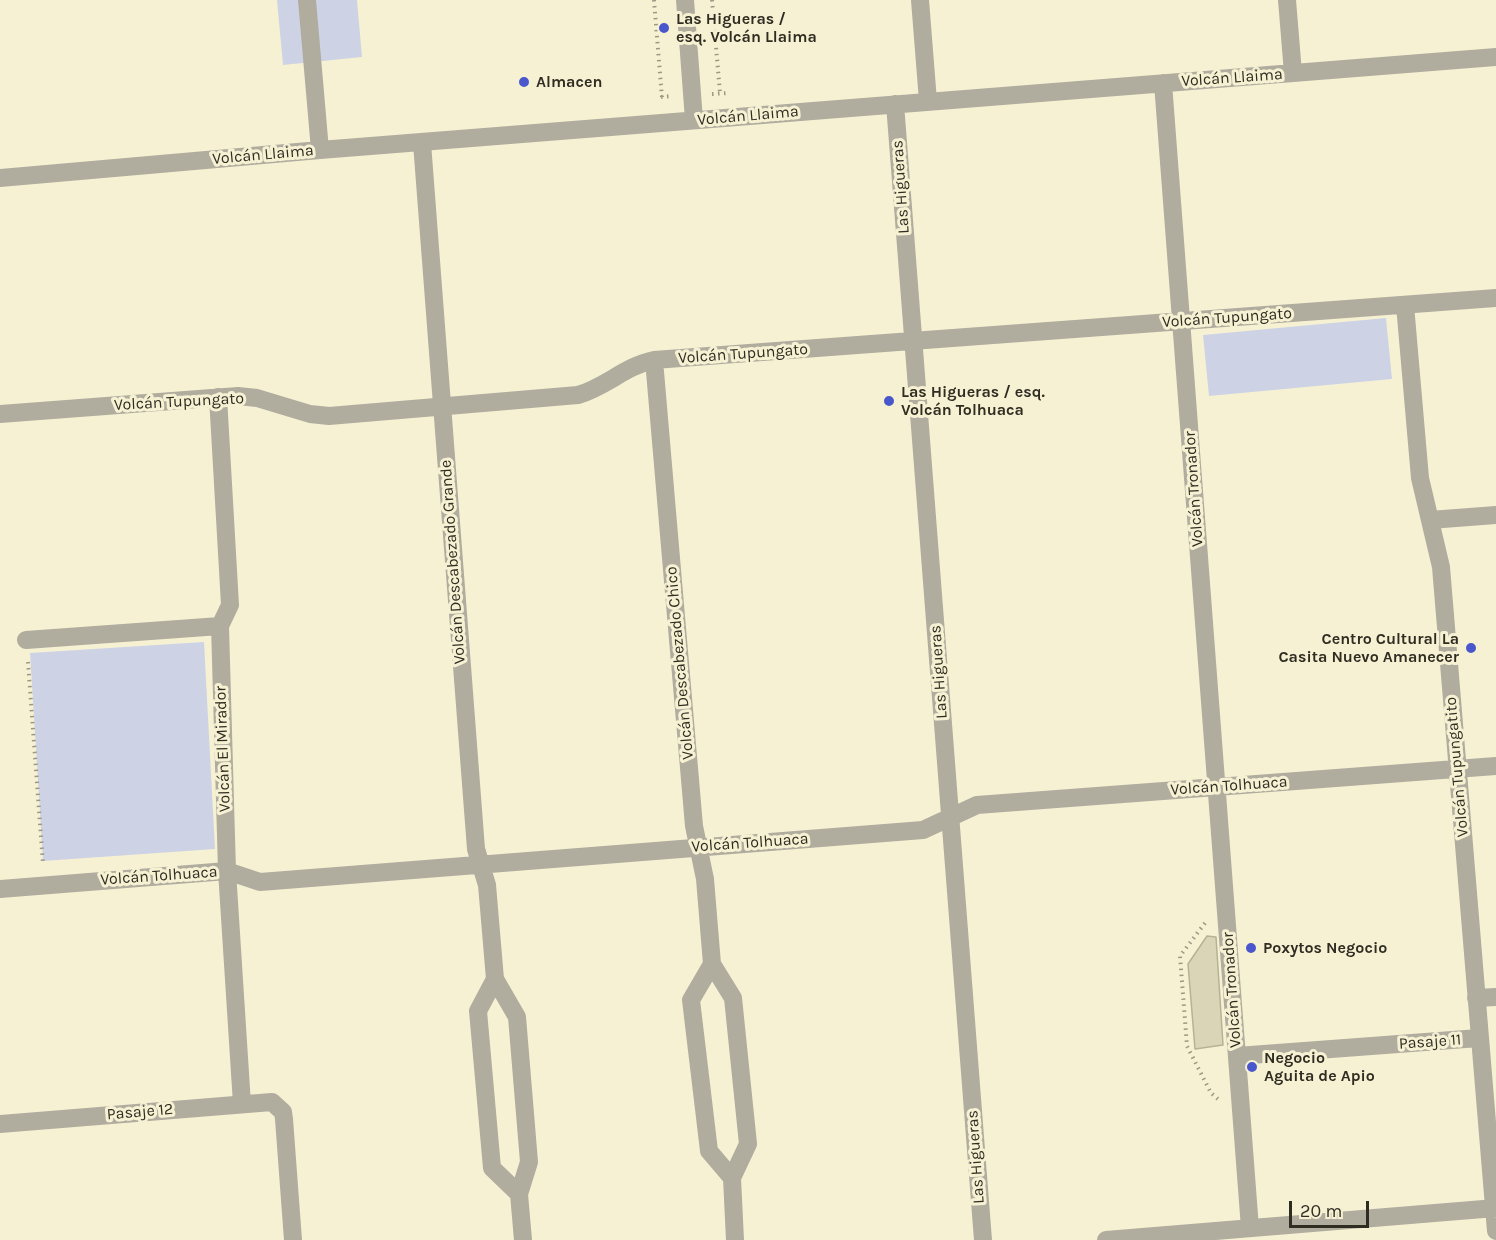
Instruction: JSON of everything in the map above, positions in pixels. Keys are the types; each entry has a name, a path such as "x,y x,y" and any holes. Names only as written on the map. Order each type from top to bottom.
{"street":[{"path":"308,0 320,150"},
{"path":"685,0 694,120"},
{"path":"920,0 928,101"},
{"path":"1287,0 1293,73"},
{"name":"Volcán Llaima","path":"0,178 320,150 1496,57"},
{"name":"Volcán Tronador","path":"1163,83 1250,1228"},
{"name":"Las Higueras","path":"895,104 982,1240"},
{"name":"Volcán Descabezado Grande","path":"422,143 476,849 487,885 495,978 517,1017 528,1162 519,1194 523,1240"},
{"name":"Volcán Tupungato","path":"0,414 218,397 257,398 295,411 329,416 441,408 578,395 602,386 628,368 654,360 1496,298"},
{"name":"Volcán Tupungatito","path":"1405,305 1420,478 1441,567 1496,1231"},
{"name":"Volcán Descabezado Chico","path":"654,360 694,826 705,879 712,964 734,998 748,1144 732,1178 735,1240"},
{"name":"Volcán El Mirador","path":"218,397 230,605 220,626 227,871 242,1104"},
{"path":"1430,520 1496,515"},
{"path":"26,640 220,626"},
{"name":"Volcán Tolhuaca","path":"0,889 227,871 260,882 923,830 977,805 1496,766"},
{"path":"712,964 692,1000 709,1151 732,1178"},
{"path":"495,978 478,1011 492,1168 519,1194"},
{"path":"1476,998 1496,997"},
{"name":"Pasaje 11","path":"1237,1056 1479,1038"},
{"name":"Pasaje 12","path":"0,1124 272,1102 278,1106 284,1119 293,1240"},
{"path":"1106,1240 1495,1208"}],"path":[{"path":"654,0 663,123"},
{"path":"712,0 720,93"},
{"path":"26,640 45,885"},
{"name":"Volcán Tronador","path":"1225,895 1180,956 1187,1046 1211,1093 1225,1106"}],"shaded area":[{"path":"277,0 357,0 362,57 283,65"},
{"path":"1386,318 1392,379 1209,396 1203,335"},
{"path":"204,642 215,849 43,861 30,653"}],"building":[{"path":"1207,936 1216,937 1223,1045 1195,1049 1188,964"}],"place":[{"name":"Las Higueras / esq. Volcán Llaima","path":"664,28"},
{"name":"Almacen","path":"524,82"},
{"name":"Las Higueras / esq. Volcán Tolhuaca","path":"889,401"},
{"name":"Centro Cultural La Casita Nuevo Amanecer","path":"1471,648"},
{"name":"Poxytos Negocio","path":"1251,948"},
{"name":"Negocio Aguita de Apio","path":"1252,1067"}]}
